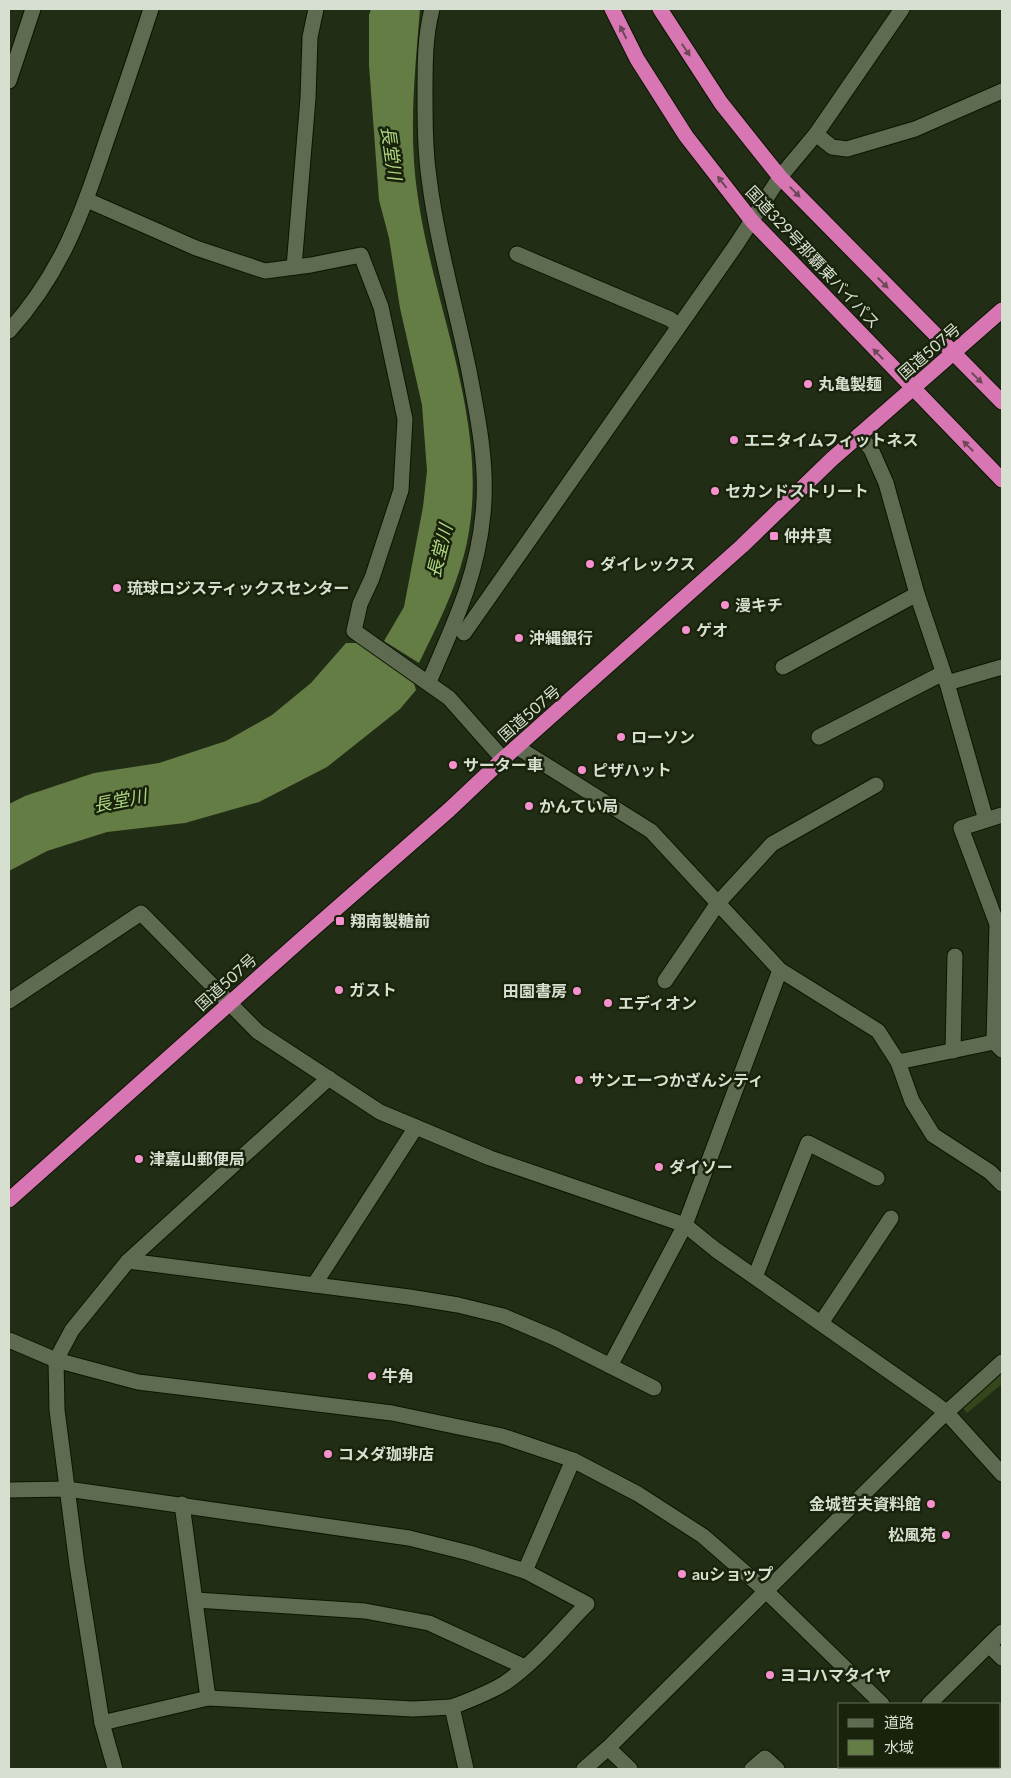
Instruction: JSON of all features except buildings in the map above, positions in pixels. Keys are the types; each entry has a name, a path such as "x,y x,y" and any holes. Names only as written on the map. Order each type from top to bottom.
{"highway":[{"name":"国道329号那覇東バイパス","path":"612,9 637,59 686,136 752,221 1002,480"},
{"name":"国道329号那覇東バイパス","path":"660,9 721,103 780,177 1002,402"},
{"name":"国道507号","path":"9,1200 230,1002 449,810 503,759 742,546 859,435 1002,310"}],"street":[{"path":"9,81 33,9"},
{"path":"9,331 52,274 74,233 87,200 151,9"},
{"path":"294,267 308,98 310,37 316,9"},
{"path":"425,679 454,628 470,584 484,512 483,440 439,240 429,179 425,133 425,71 427,27 432,9"},
{"path":"464,634 752,221 780,177 816,134 902,9"},
{"path":"816,134 832,147 847,149 915,130 1002,91"},
{"path":"87,200 196,248 264,271 361,255 381,307 405,419 402,490 372,578 360,604 354,631 450,698 503,759"},
{"path":"518,254 670,319 679,326"},
{"path":"859,435 871,449 886,483 916,594 945,678 986,820"},
{"path":"783,667 916,594"},
{"path":"819,737 945,678 1002,667"},
{"path":"517,747 651,831 780,970 878,1031 898,1062 912,1101 933,1134 990,1172 1002,1184"},
{"path":"665,981 718,903 772,844 876,785"},
{"path":"898,1062 954,1051 998,1046 997,924 961,828 1002,815"},
{"path":"12,994 141,913 258,1032 380,1112 490,1158 685,1225 946,1413 1002,1474"},
{"path":"954,1051 955,956"},
{"path":"610,1366 685,1225 780,970"},
{"path":"114,1769 102,1723 67,1489 56,1396 56,1360 72,1330 128,1261 329,1078"},
{"path":"314,1285 416,1126"},
{"path":"755,1277 808,1143 877,1178"},
{"path":"821,1323 891,1218"},
{"path":"128,1261 409,1297 503,1316 555,1338 654,1388"},
{"path":"9,1340 56,1360 138,1382 392,1413 502,1436 573,1460 638,1494 703,1536 766,1591 881,1703"},
{"path":"584,1769 608,1748 946,1413 1002,1362"},
{"path":"525,1571 573,1460"},
{"path":"9,1490 67,1489 409,1538 469,1553 525,1571 586,1604 525,1667 505,1683 476,1698 452,1707 412,1709 208,1698 102,1723"},
{"path":"182,1504 208,1698"},
{"path":"196,1600 365,1611 429,1623 525,1667"},
{"path":"930,1703 1002,1632"},
{"path":"989,1645 1002,1658"},
{"path":"452,1707 466,1769"},
{"path":"608,1748 630,1769"},
{"path":"752,1769 765,1758 777,1769"}],"shaded area":[{"path":"1002,1369 1002,1384 967,1413 962,1407"}],"water":[{"name":"長堂川","path":"371,9 420,9 413,104 415,174 426,242 459,375 468,420 472,465 472,510 464,555 450,597 419,663 384,641 404,607 423,507 427,471 422,405 400,308 389,238 379,200 369,65 369,15"},
{"name":"長堂川","path":"346,643 357,643 413,680 416,690 400,709 327,767 259,802 185,823 107,832 47,851 9,871 9,804 25,796 94,773 159,763 226,741 272,715 311,683"}],"place":[{"name":"丸亀製麺","path":"808,384"},
{"name":"エニタイムフィットネス","path":"734,440"},
{"name":"セカンドストリート","path":"715,491"},
{"name":"仲井真","path":"774,536"},
{"name":"ダイレックス","path":"590,564"},
{"name":"琉球ロジスティックスセンター","path":"117,588"},
{"name":"漫キチ","path":"725,605"},
{"name":"ゲオ","path":"686,630"},
{"name":"沖縄銀行","path":"519,638"},
{"name":"ローソン","path":"621,737"},
{"name":"サーター車","path":"453,765"},
{"name":"ピザハット","path":"582,770"},
{"name":"かんてい局","path":"529,806"},
{"name":"翔南製糖前","path":"340,921"},
{"name":"ガスト","path":"339,990"},
{"name":"田園書房","path":"577,991"},
{"name":"エディオン","path":"608,1003"},
{"name":"サンエーつかざんシティ","path":"579,1080"},
{"name":"津嘉山郵便局","path":"139,1159"},
{"name":"ダイソー","path":"659,1167"},
{"name":"牛角","path":"372,1376"},
{"name":"コメダ珈琲店","path":"328,1454"},
{"name":"金城哲夫資料館","path":"931,1504"},
{"name":"松風苑","path":"946,1535"},
{"name":"auショップ","path":"682,1574"},
{"name":"ヨコハマタイヤ","path":"770,1675"}]}
